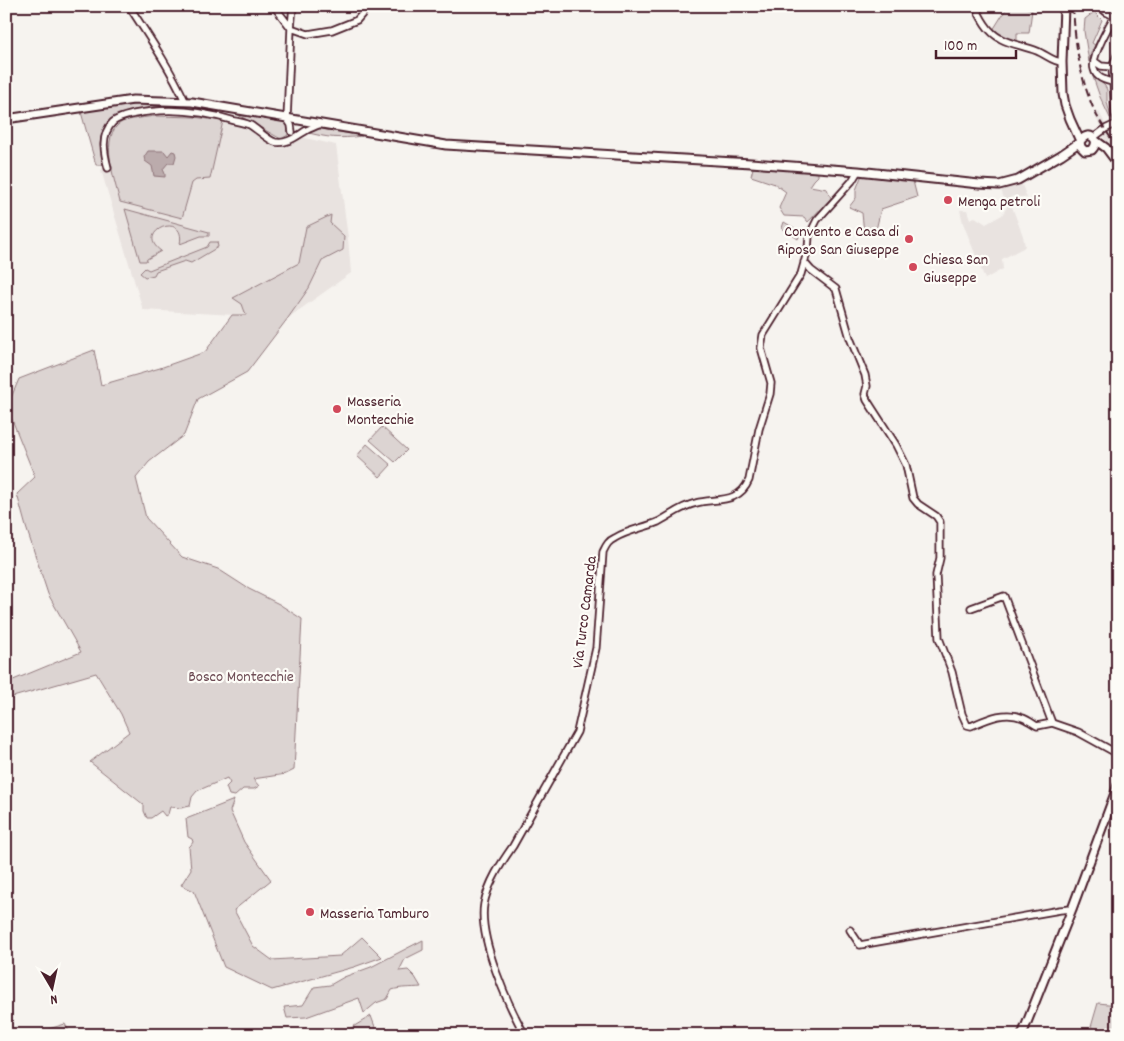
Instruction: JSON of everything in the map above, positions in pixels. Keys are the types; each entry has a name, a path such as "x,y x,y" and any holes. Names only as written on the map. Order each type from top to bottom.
{"main road":[{"path":"1064,6 1063,94 1070,120 1074,127 1106,148 1116,161"},
{"path":"6,119 133,100 184,102 220,106 446,145 751,163 858,171 979,184 999,184 1018,180 1089,138"},
{"path":"1083,150 1081,148 1089,138"},
{"path":"1089,138 1095,146 1092,150"},
{"path":"1061,155 1092,150 1101,151 1116,161"},
{"path":"1022,1035 1072,909 1117,787"}],"street":[{"path":"129,6 170,71 184,102"},
{"path":"274,6 291,28 308,34 332,30 357,20 363,13 365,6"},
{"path":"290,140 291,125 287,119 293,6"},
{"path":"976,6 978,14 993,35 1062,62"},
{"path":"1099,6 1106,12 1116,13 1095,55 1094,71 1100,79 1112,82"},
{"path":"1089,138 1118,123 1115,114 1116,106 1112,82 1112,67 1118,53"},
{"path":"1094,62 1101,66 1112,67"},
{"path":"108,168 103,148 106,133 112,123 120,117 146,111 173,110 217,115 250,125 275,142 290,140 321,124"},
{"path":"292,132 301,121"},
{"path":"301,121 301,133"},
{"name":"Via Turco Camarda","path":"525,1035 502,988 489,949 483,922 484,902 502,861 513,846 577,732 596,648 604,552 607,544 614,538 658,522 683,507 696,503 732,498 743,491 749,480 759,429 770,394 771,383 763,358 761,344 763,335 801,274 808,249 809,236 817,220 852,181 858,171"},
{"path":"804,262 811,270 836,289 850,338 865,375 867,386 865,394 867,400 896,445 906,465 913,498 918,504 936,516 940,522 940,558 936,575 939,638 952,672 966,725 971,726 999,715 1012,714 1037,726 1052,723 1078,732 1118,754"},
{"path":"971,608 1004,596 1052,723"},
{"path":"850,930 860,945 1072,909"}],"shaded area":[{"path":"1099,112 1109,131 1118,142 1118,159 1102,135 1103,132 1094,114"},
{"path":"156,116 194,117 223,121 242,126 279,148 289,146 301,137 336,145 351,273 288,318 143,310 101,170 111,166 108,146 113,131 122,122"},
{"path":"148,151 164,151 168,156 172,151 175,152 174,163 168,163 163,169 165,177 154,176 152,166 145,161 144,157"},
{"path":"1021,182 1027,198 1013,196 1009,199 1025,246 1002,259 1003,269 985,279 963,223 960,210 967,210 970,219 975,217 986,224 1002,215 1007,207 1001,190"}],"green space":[{"path":"1008,6 1022,6 1032,10 1029,33 1017,33 1017,41 1004,39 993,30"},
{"path":"1094,12 1102,20 1092,43 1095,45 1089,62 1084,31 1085,19"},
{"path":"1092,74 1107,90 1107,102 1111,118 1100,97"},
{"path":"139,104 174,106 150,107 116,116 108,123 102,133 100,144 103,165 96,165 81,112"},
{"path":"238,115 284,122 288,126 288,135 281,139"},
{"path":"156,116 194,117 223,121 210,179 196,180 192,183 182,218 120,202 112,171 110,147 111,137 115,128 125,121"},
{"path":"317,128 362,136 333,137 305,132"},
{"path":"753,168 818,172 818,176 810,186 827,189 831,198 808,222 804,217 784,216 779,208 786,192 775,184 751,176"},
{"path":"864,175 913,181 917,197 881,209 875,234 864,233 862,213 849,207 856,198 856,190 861,177"},
{"path":"125,209 209,232 209,236 201,236 180,244 180,234 176,228 170,226 163,227 153,237 154,244 161,251 146,261 140,261"},
{"name":"Bosco Montecchie","path":"331,215 330,223 344,236 343,250 322,261 309,288 247,372 198,399 184,435 149,462 136,478 146,518 182,557 218,569 302,619 294,770 286,774 253,779 259,786 254,789 243,789 235,796 229,795 226,787 230,783 227,778 197,791 192,797 190,806 181,808 170,807 168,814 165,816 161,811 151,818 147,818 144,805 90,762 129,732 121,714 96,673 6,699 6,683 81,652 48,594 26,527 17,494 35,477 7,407 19,379 94,350 101,385 160,368 205,352 232,315 246,315 242,304 233,298 299,263 306,227"},
{"path":"784,222 801,232 798,239 782,228"},
{"path":"210,242 217,242 218,247 191,263 185,261 145,277 140,273 145,268 149,270 207,247"},
{"path":"382,427 407,450 395,462 370,440"},
{"path":"367,444 391,465 380,477 357,456"},
{"path":"234,800 230,811 244,842 271,880 234,910 253,946 272,960 340,956 362,937 382,957 354,967 272,990 224,967 194,891 181,885 191,869 189,847 193,842 188,837 186,819"},
{"path":"423,940 423,950 405,959 399,971 408,970 421,987 392,990 387,999 376,1003 364,1013 359,998 306,1017 287,1018 284,1007 303,1005 314,987 330,985 344,977 371,967"},
{"path":"1098,1003 1118,1005 1118,1035 1112,1035 1091,1027"},
{"path":"371,1016 378,1035 347,1035 346,1031"},
{"path":"65,1024 71,1035 29,1035"}],"railway":[{"path":"1073,6 1077,49 1086,90 1097,116 1118,149"}],"place":[{"name":"Menga petroli","path":"948,200"},
{"name":"Convento e Casa di Riposo San Giuseppe","path":"909,239"},
{"name":"Chiesa San Giuseppe","path":"913,267"},
{"name":"Masseria Montecchie","path":"337,409"},
{"name":"Masseria Tamburo","path":"310,912"}]}
